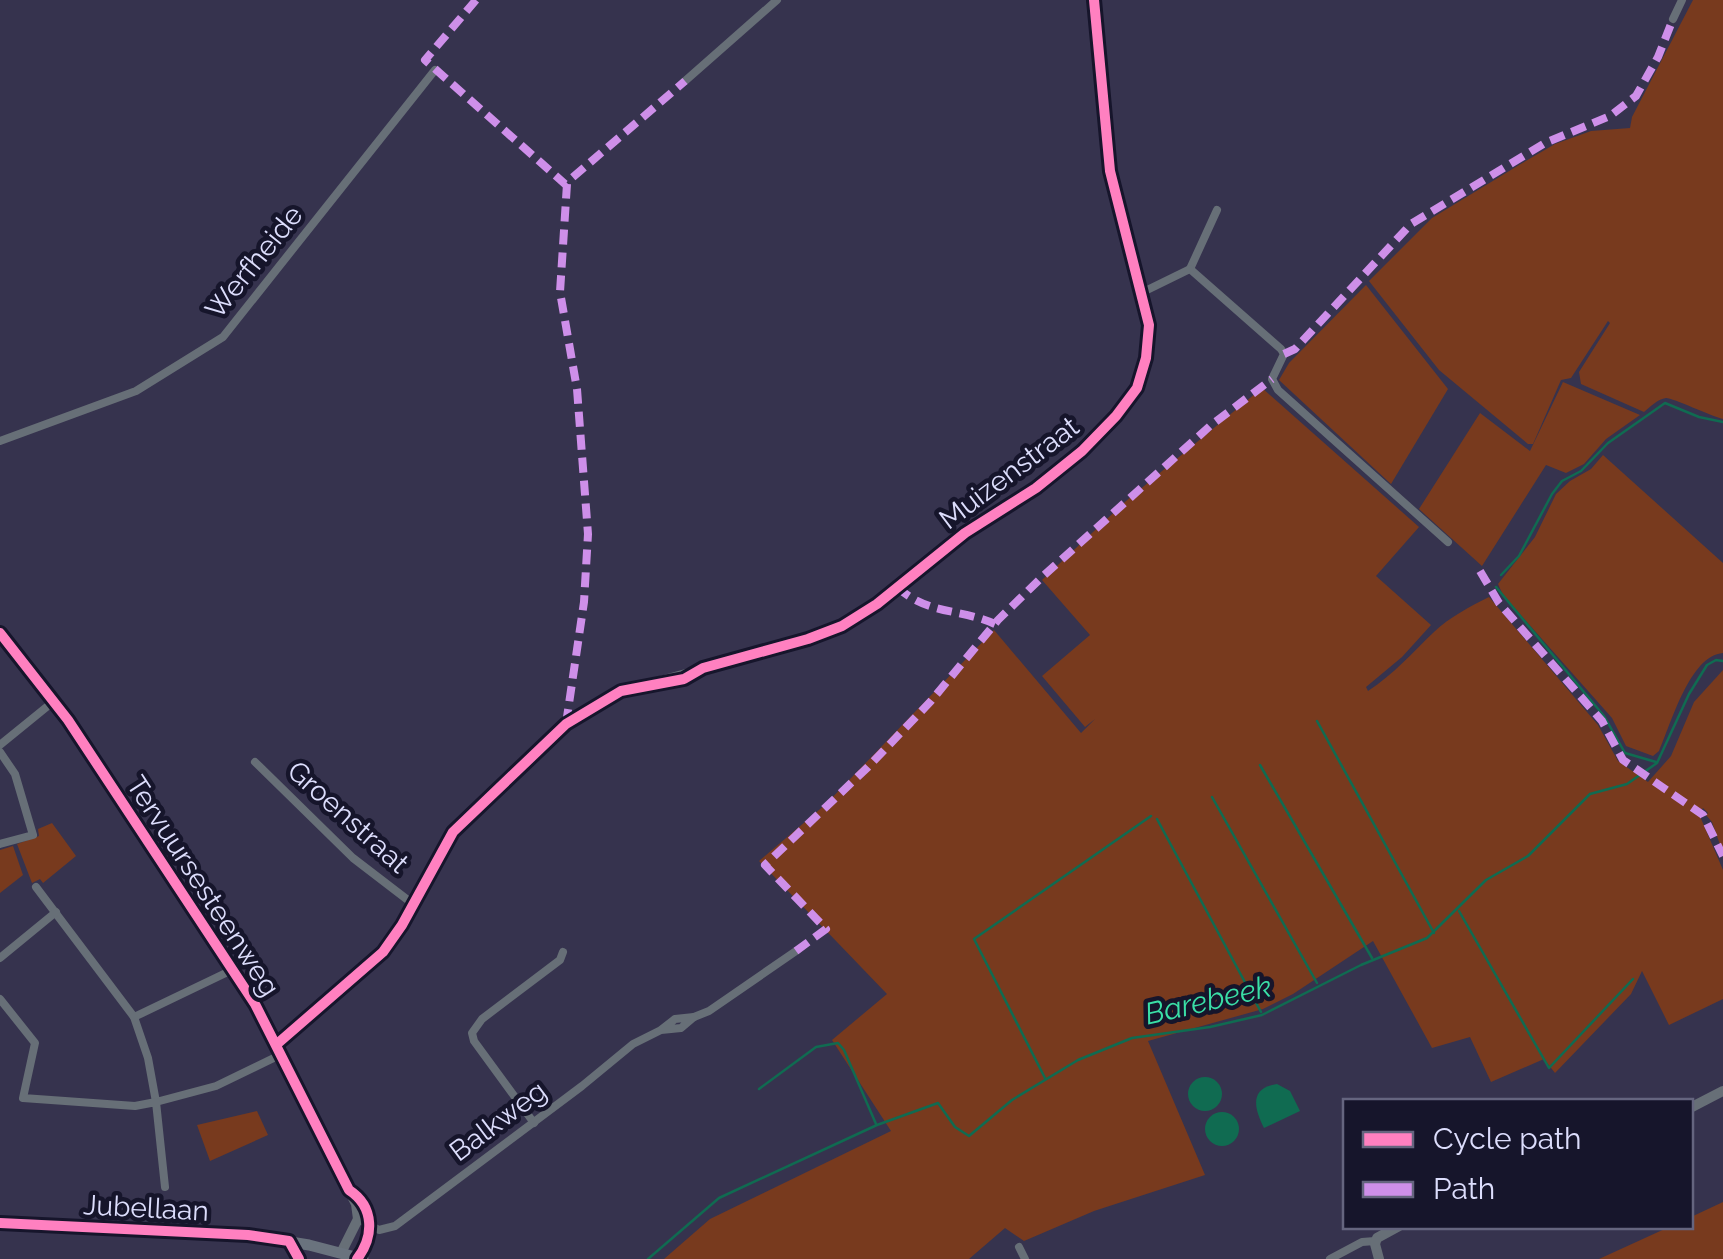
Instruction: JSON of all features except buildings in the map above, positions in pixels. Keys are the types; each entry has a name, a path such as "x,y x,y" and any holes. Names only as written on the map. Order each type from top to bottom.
{"main road":[{"name":"Jubellaan","path":"0,1223 234,1234 289,1241 336,1256"},
{"path":"289,1241 300,1259"},
{"path":"336,1256 363,1259"}],"street":[{"path":"685,81 778,0"},
{"name":"Muizenstraat","path":"0,999 35,1043 23,1098 135,1106 216,1086 280,1049 383,952 454,832 552,736 586,710 621,691 842,626 877,604 965,533 1036,488 1082,450 1137,388 1146,358 1149,324 1110,170 1094,0"},
{"path":"1673,19 1682,0"},
{"name":"Werfheide","path":"0,441 136,390 223,338 435,70"},
{"path":"1142,293 1190,269 1217,210"},
{"path":"1190,269 1281,348 1284,354 1272,380 1278,390 1448,542"},
{"name":"Tervuursesteenweg","path":"0,633 54,701 232,970 280,1049 356,1204 358,1219"},
{"path":"2,740 54,701"},
{"path":"0,752 16,774 33,835 0,844"},
{"name":"Groenstraat","path":"255,762 353,858 413,904"},
{"path":"36,887 134,1017 148,1058 165,1187"},
{"path":"0,958 56,912"},
{"name":"Balkweg","path":"358,1219 387,1230 632,1044 661,1030 681,1028 796,950"},
{"path":"534,1122 472,1034 482,1020 560,960 563,952"},
{"path":"134,1017 232,970"},
{"path":"1693,1106 1723,1091"},
{"path":"336,1256 358,1219"},
{"path":"1330,1259 1362,1242 1375,1241 1392,1229"},
{"path":"1375,1241 1379,1259"},
{"path":"1019,1247 1025,1259"}],"shaded area":[{"path":"1693,0 1723,0 1723,419 1666,398 1644,412 1581,384 1579,372 1608,321 1571,378 1561,380 1533,444 1528,444 1439,370 1369,281 1432,218 1519,165 1555,144 1591,131 1630,128 1632,117"},
{"path":"1366,285 1448,389 1391,484 1279,380 1289,363"},
{"path":"1563,382 1640,415 1606,439 1584,464 1566,473 1546,465 1482,566 1419,509 1480,413 1530,451"},
{"path":"1262,388 1419,527 1376,576 1431,625 1402,657 1366,687 1368,691 1434,632 1489,597 1598,725 1618,761 1648,782 1671,756 1694,702 1723,670 1723,853 1708,813 1703,808 1699,814 1723,870 1723,999 1669,1025 1642,971 1631,994 1555,1073 1544,1059 1491,1082 1470,1037 1432,1048 1373,941 1293,994 1263,1009 1148,1041 1205,1175 1094,1211 1024,1241 1005,1228 969,1259 664,1259 710,1219 891,1131 832,1040 887,994 759,861 826,804 994,630 1081,733 1095,719 1085,727 1042,676 1090,635 1042,580 1126,501"},
{"path":"1603,455 1723,563 1723,653 1711,657 1691,678 1659,751 1653,756 1626,746 1612,718 1503,595 1498,584 1535,537 1556,494 1591,469"},
{"path":"52,823 76,856 43,883 40,879 32,883 17,844 39,836 38,829"},
{"path":"13,846 23,875 0,893 0,850"},
{"path":"1205,1077 1217,1082 1222,1094 1217,1106 1205,1111 1193,1106 1188,1094 1193,1082"},
{"path":"1277,1084 1290,1091 1300,1111 1264,1128 1256,1100 1262,1090"},
{"path":"257,1111 268,1135 210,1161 197,1125"},
{"path":"1222,1112 1234,1117 1239,1129 1234,1141 1222,1146 1210,1141 1205,1129 1210,1117"},
{"path":"1723,1202 1723,1259 1599,1259 1665,1229 1693,1229 1693,1216"}],"waterway":[{"path":"1501,575 1519,556 1562,481 1581,471 1608,443 1665,403 1723,422"},
{"path":"1496,587 1604,716 1625,753 1656,762"},
{"name":"Barebeek","path":"648,1259 719,1198 877,1125 938,1103 955,1127 969,1136 1012,1100 1078,1060 1132,1038 1262,1015 1361,965 1427,938 1486,880 1528,856 1590,794 1627,784 1657,763 1707,665 1723,661"},
{"path":"1317,721 1434,933"},
{"path":"1260,765 1372,958"},
{"path":"1212,797 1317,983"},
{"path":"1045,1078 974,939 1151,816"},
{"path":"1157,819 1261,1012"},
{"path":"1459,911 1549,1068 1633,979"},
{"path":"759,1089 816,1047 838,1043 876,1124"}],"marked path":[{"path":"476,0 425,60 565,184 685,81"},
{"path":"1284,354 1295,349 1411,224 1545,143 1610,116 1636,96 1673,19"},
{"path":"566,724 584,602 588,534 577,389 560,292 567,184"},
{"path":"796,951 826,929 765,865 868,767 931,701 998,620 1041,578 1210,426 1272,379"},
{"path":"1480,571 1499,603 1602,721 1623,760 1703,815 1723,856"},
{"path":"897,587 932,607 995,624"}],"cycle path":[{"path":"277,1044 383,952 453,832 566,724 621,691 684,679 703,668 842,626 877,604 965,533 1036,488 1082,451 1116,416 1137,388 1146,358 1149,325 1110,171 1094,0"},
{"path":"0,633 68,720 255,1004 349,1190 364,1205 369,1232 357,1259"},
{"path":"0,1223 248,1235 289,1241 299,1259"}]}
